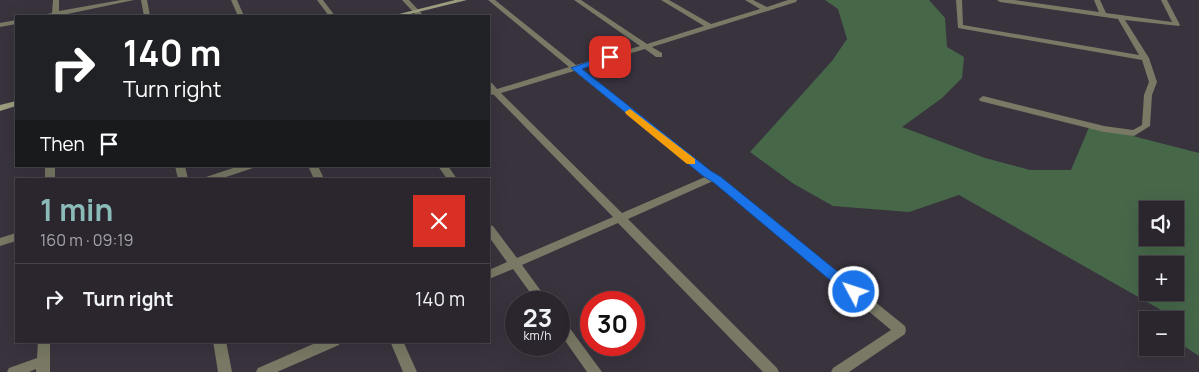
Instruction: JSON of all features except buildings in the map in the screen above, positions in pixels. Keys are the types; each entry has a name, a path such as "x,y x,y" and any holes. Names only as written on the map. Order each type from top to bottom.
{"street":[{"path":"56,0 55,15 131,0"},
{"path":"144,0 147,15"},
{"path":"234,0 241,15"},
{"path":"320,0 331,15"},
{"path":"405,0 419,14"},
{"path":"406,15 419,14 464,0"},
{"path":"491,0 900,330 838,372"},
{"path":"577,0 659,55"},
{"path":"664,0 710,27"},
{"path":"748,0 767,10"},
{"path":"491,90 575,68 794,1 792,0"},
{"path":"959,0 960,27 1145,58"},
{"path":"1000,0 1033,2 1177,25 1164,0"},
{"path":"1097,0 1103,14"},
{"path":"983,99 1104,129 1134,133 1146,126 1148,95 1152,82 1145,58 1120,17"},
{"path":"0,25 15,22"},
{"path":"491,90 772,372"},
{"path":"0,108 15,104"},
{"path":"212,178 247,167"},
{"path":"444,167 451,178"},
{"path":"490,275 714,178"},
{"path":"490,230 535,291"},
{"path":"0,242 15,237"},
{"path":"570,339 595,372"},
{"path":"14,372 43,366 44,343"},
{"path":"218,343 225,372"},
{"path":"263,372 329,343"},
{"path":"397,343 410,372"}],"green space":[{"path":"825,0 929,0 945,18 947,47 964,57 962,78 942,98 902,127 985,158 1030,170 1071,170 1090,125 1199,153 1199,356 1184,346 1184,311 1163,311 1145,301 1184,301 1184,256 1139,256 1139,297 959,195 909,212 833,206 794,184 750,152 832,61 847,39 838,9"}],"slow traffic":[{"path":"630,112 691,161"}],"route":[{"path":"610,57 575,68 707,174 717,179 854,292"}]}
